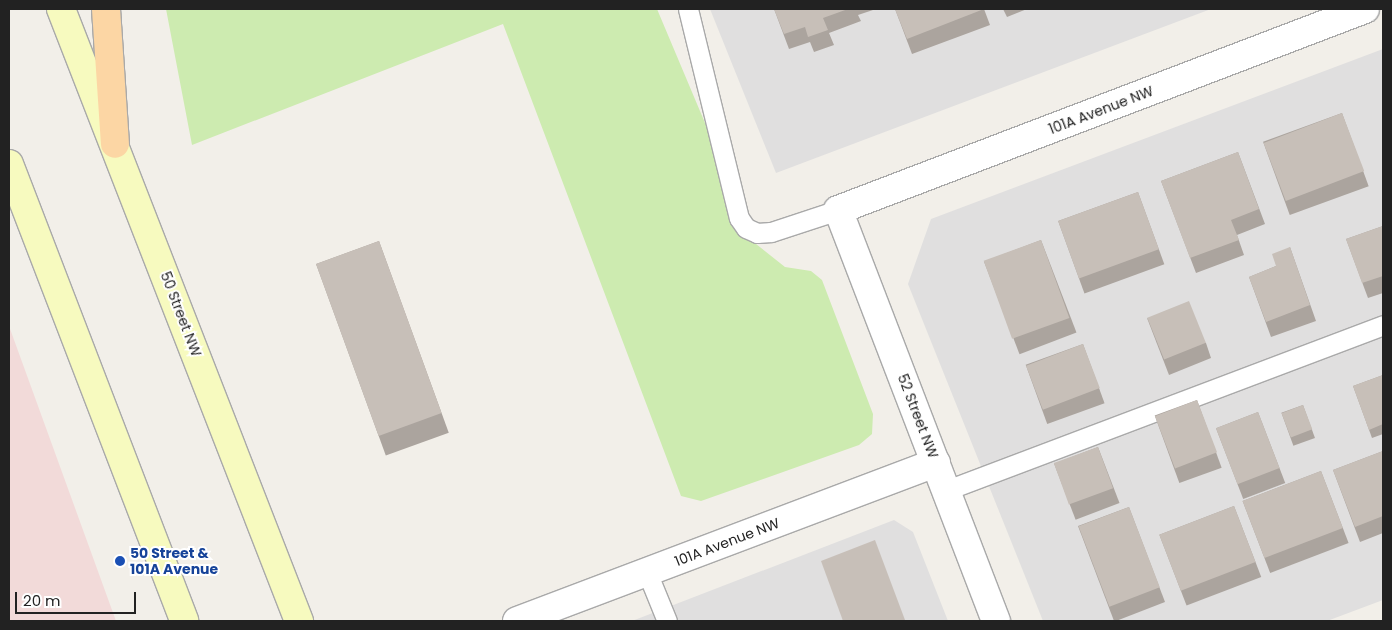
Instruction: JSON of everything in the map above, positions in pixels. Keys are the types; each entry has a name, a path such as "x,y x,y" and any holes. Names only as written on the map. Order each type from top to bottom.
{"main road":[{"name":"50 Street NW","path":"61,9 299,621"},
{"path":"106,9 115,144"},
{"path":"9,164 184,621"}],"street":[{"name":"101A Avenue NW","path":"838,210 1365,9"},
{"name":"52 Street NW","path":"838,210 996,621"},
{"name":"101A Avenue NW","path":"517,621 936,463"}],"lane":[{"path":"688,9 739,218 746,228 757,233 771,232 838,210"},
{"path":"947,490 1383,325"},
{"path":"648,572 667,621"}],"shaded area":[{"path":"710,9 1211,9 776,173"},
{"path":"1383,49 1383,600 1327,621 1043,621 908,284 931,219"},
{"path":"9,326 116,621 9,621"},
{"path":"894,520 913,532 948,621 632,621"}],"green space":[{"path":"166,9 657,9 756,244 785,267 811,271 822,280 873,414 872,434 859,445 701,501 681,496 503,24 192,145"}],"building":[{"path":"774,9 848,9 823,18 828,30 808,37 805,27 784,34"},
{"path":"895,9 984,9 907,39"},
{"path":"1342,113 1364,171 1286,201 1264,143"},
{"path":"1238,152 1259,209 1231,220 1239,240 1190,258 1161,181"},
{"path":"1138,192 1159,249 1079,278 1058,221"},
{"path":"1383,226 1383,276 1362,283 1346,239"},
{"path":"1041,240 1069,318 1012,339 984,261"},
{"path":"379,241 442,413 379,436 316,264"},
{"path":"1290,247 1310,305 1266,322 1249,277 1276,266 1272,254"},
{"path":"1189,301 1206,343 1164,360 1147,318"},
{"path":"1083,344 1100,388 1043,410 1026,366"},
{"path":"1383,375 1383,424 1369,430 1353,386"},
{"path":"1197,400 1217,452 1175,468 1155,416"},
{"path":"1303,405 1312,429 1291,438 1282,413"},
{"path":"1258,412 1280,468 1237,484 1216,428"},
{"path":"1098,447 1113,488 1069,504 1054,463"},
{"path":"1383,451 1383,516 1355,527 1333,470"},
{"path":"1321,471 1343,528 1264,558 1243,501"},
{"path":"1234,506 1256,562 1181,591 1159,535"},
{"path":"1129,507 1160,587 1109,607 1079,526"},
{"path":"875,540 905,620 843,621 821,561"}],"place":[{"name":"50 Street & 101A Avenue","path":"120,561"}]}
